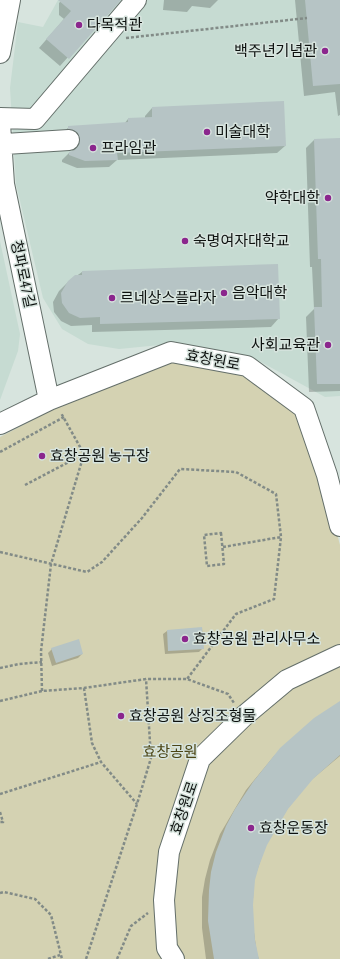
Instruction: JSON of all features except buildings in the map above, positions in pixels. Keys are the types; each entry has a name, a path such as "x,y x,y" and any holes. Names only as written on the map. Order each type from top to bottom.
{"street":[{"path":"0,118 35,119 136,0"},
{"path":"0,53 5,10"},
{"name":"청파로47길","path":"0,124 4,184 49,400"},
{"path":"5,144 69,140"},
{"name":"효창원로","path":"0,424 49,400 171,352 247,366 304,408 327,475 340,526"},
{"name":"효창원로","path":"174,959 167,948 164,900 169,852 200,759 244,716 287,680 340,655"}],"path":[{"path":"101,41 307,18"},
{"path":"42,691 41,651 52,564 84,454 58,407 49,400"},
{"path":"0,452 64,418"},
{"path":"25,485 84,454"},
{"path":"0,552 87,572 102,562 142,518 180,469 236,472 276,494 281,537 274,599 236,614 188,679"},
{"path":"221,533 223,547 224,564 207,566 204,535 221,533"},
{"path":"223,547 281,537"},
{"path":"0,668 18,664 42,662"},
{"path":"86,959 151,758 146,678"},
{"path":"0,700 42,691 84,688 146,678 188,679 228,694 244,716"},
{"path":"84,688 92,743 100,762 137,804"},
{"path":"0,794 100,762"},
{"path":"0,812 3,822 0,822"},
{"path":"0,893 4,892 35,899 51,915 62,959"},
{"path":"117,959 131,926 164,900"},
{"path":"48,959 60,955"}],"shaded area":[{"name":"숙명여자대학교","path":"58,0 340,0 340,396 325,397 250,356 170,344 119,349 88,344 62,329 43,298 16,184 10,88 18,22 43,27"},
{"path":"0,241 20,334 18,351 0,400"}],"green space":[{"name":"효창공원","path":"172,359 245,373 298,412 322,477 340,545 340,959 0,959 0,437 58,407"}],"place":[{"name":"다목적관","path":"79,25"},
{"name":"백주년기념관","path":"325,51"},
{"name":"미술대학","path":"207,132"},
{"name":"프라임관","path":"93,148"},
{"name":"약학대학","path":"328,198"},
{"name":"숙명여자대학교","path":"185,241"},
{"name":"음악대학","path":"224,293"},
{"name":"르네상스플라자","path":"112,298"},
{"name":"사회교육관","path":"328,345"},
{"name":"효창공원 농구장","path":"42,456"},
{"name":"효창공원 관리사무소","path":"185,639"},
{"name":"효창공원 상징조형물","path":"121,716"},
{"name":"효창운동장","path":"251,828"}]}
